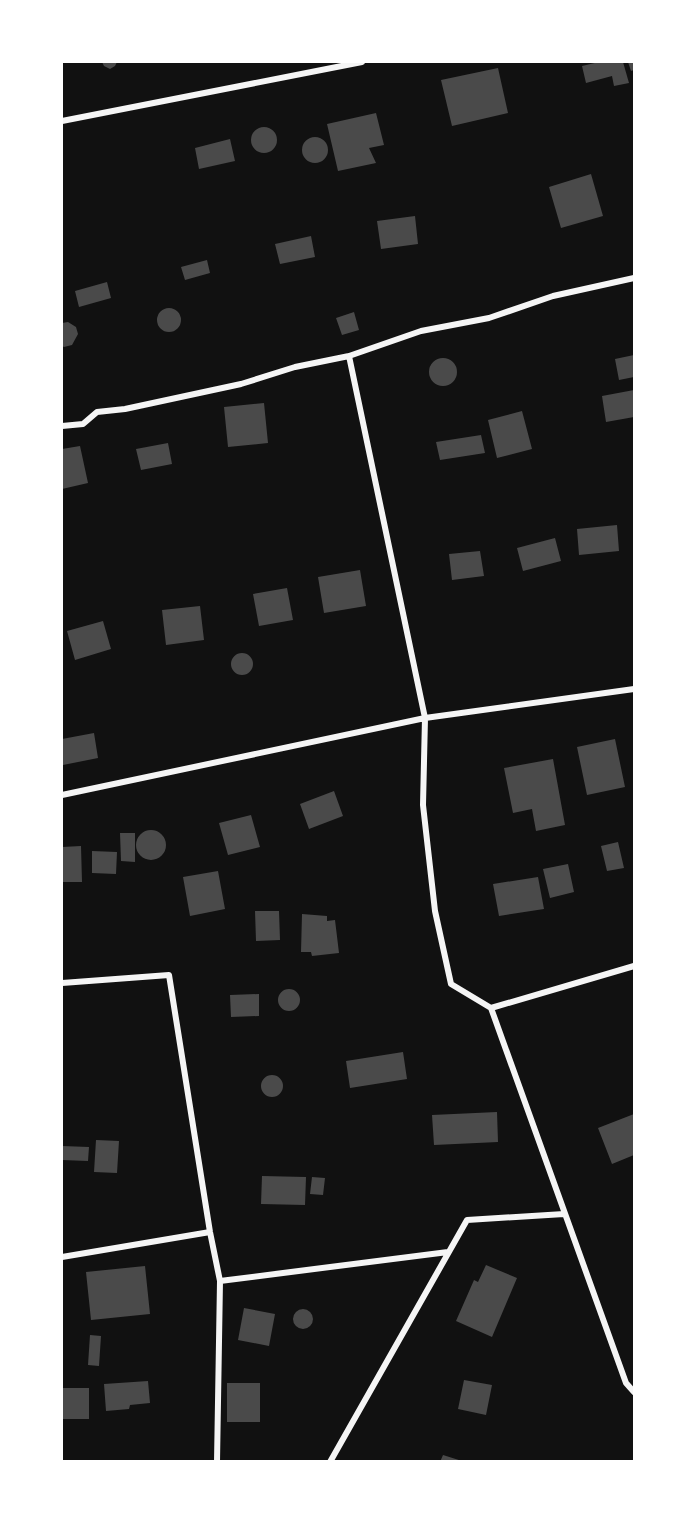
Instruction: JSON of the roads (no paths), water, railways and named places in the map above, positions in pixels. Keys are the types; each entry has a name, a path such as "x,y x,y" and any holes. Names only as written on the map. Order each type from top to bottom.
{"street":[{"path":"62,121 362,62"},
{"path":"62,426 83,424 97,412 126,410 241,384 295,367 349,356 421,331 489,318 553,296 634,278"},
{"path":"349,356 425,718 423,805 435,911 451,984 491,1008 626,1383 634,1392"},
{"path":"62,795 425,718 634,689"},
{"path":"491,1008 634,966"},
{"path":"62,983 169,975 210,1232 220,1281 217,1461"},
{"path":"330,1461 467,1220 564,1214"},
{"path":"62,1257 210,1232"},
{"path":"220,1281 448,1252"}]}
